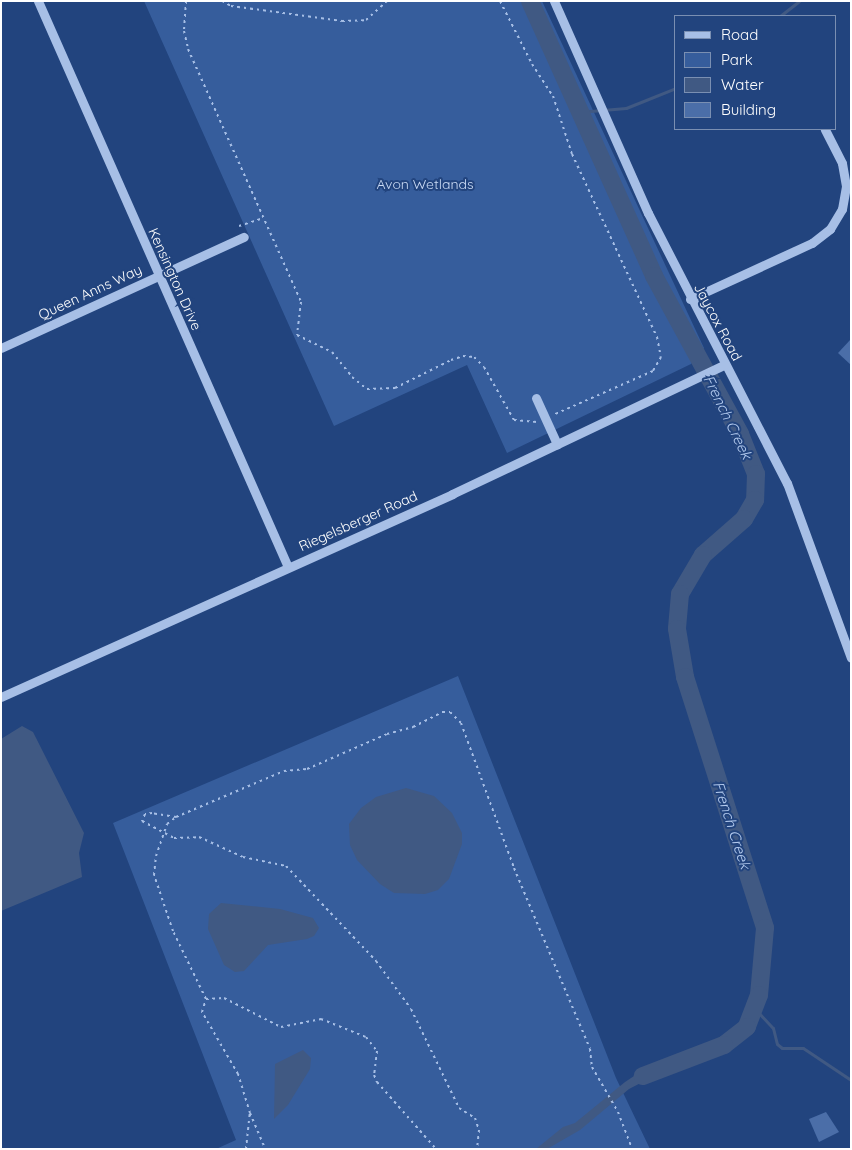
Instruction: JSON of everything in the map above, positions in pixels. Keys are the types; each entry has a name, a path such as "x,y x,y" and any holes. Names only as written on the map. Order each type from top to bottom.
{"street":[{"name":"Kensington Drive","path":"38,1 288,568"},
{"name":"Jaycox Road","path":"554,1 690,299 787,483 851,658"},
{"path":"690,299 812,243 830,229 842,209 846,186 842,163 826,130"},
{"name":"Queen Anns Way","path":"1,348 244,237"},
{"name":"Riegelsberger Road","path":"1,697 288,568 724,365"},
{"path":"536,398 557,444"}],"path":[{"path":"186,1 184,31 188,49 301,302 297,335 332,352 352,377 368,389 395,388 451,360 464,356 474,357 484,367 514,420 523,423 545,418 653,371 661,358 657,337 572,154 553,96 532,64 500,1"},
{"path":"222,1 231,6 342,21 366,20 387,1"},
{"path":"239,226 263,218"},
{"path":"265,1149 250,1114 238,1074 202,1012 206,999 173,932 154,875 163,833 176,817 284,771 307,769 387,734 413,727 442,712 456,714 514,868 580,1023 597,1078 616,1109 632,1149"},
{"path":"176,817 152,813 143,817 146,824 174,838 208,839 243,857 286,866 295,873 337,923 376,961 411,1008 432,1055 443,1070 454,1100 459,1108 475,1118 479,1130 477,1149"},
{"path":"206,999 224,998 281,1027 321,1019 366,1037 377,1050 374,1075 377,1082 436,1149"},
{"path":"246,1149 250,1114"}],"green space":[{"name":"Avon Wetlands","path":"144,1 542,1 704,348 691,364 507,453 467,365 334,426"},
{"path":"458,676 616,1078 650,1149 216,1149 236,1140 113,823"}],"water":[{"path":"22,726 33,732 84,833 79,853 82,877 1,911 1,739"},
{"path":"406,788 434,796 452,813 462,833 462,844 449,879 438,890 425,894 394,893 380,884 357,860 350,845 349,824 361,808 376,797"},
{"path":"221,903 280,909 313,918 319,928 314,936 307,939 268,945 244,971 235,972 224,965 208,929 209,914"},
{"path":"303,1050 311,1058 310,1069 288,1105 274,1119 275,1064"},
{"path":"663,1063 666,1070 629,1089 580,1130 547,1149 536,1149 563,1127 575,1123 625,1082 643,1070"}],"building":[{"path":"851,339 851,365 838,353"},
{"path":"826,1112 839,1132 819,1142 809,1119"}],"waterway":[{"name":"French Creek","path":"530,1 654,276 740,434 756,474 755,500 744,519 703,555 680,594 677,629 685,677 765,928 759,995 747,1027 724,1045 643,1076"},
{"path":"781,15 799,1"},
{"path":"579,112 626,108 674,89"},
{"name":"French Creek","path":"756,1010 773,1028 777,1044 782,1048 803,1048 851,1080"}]}
